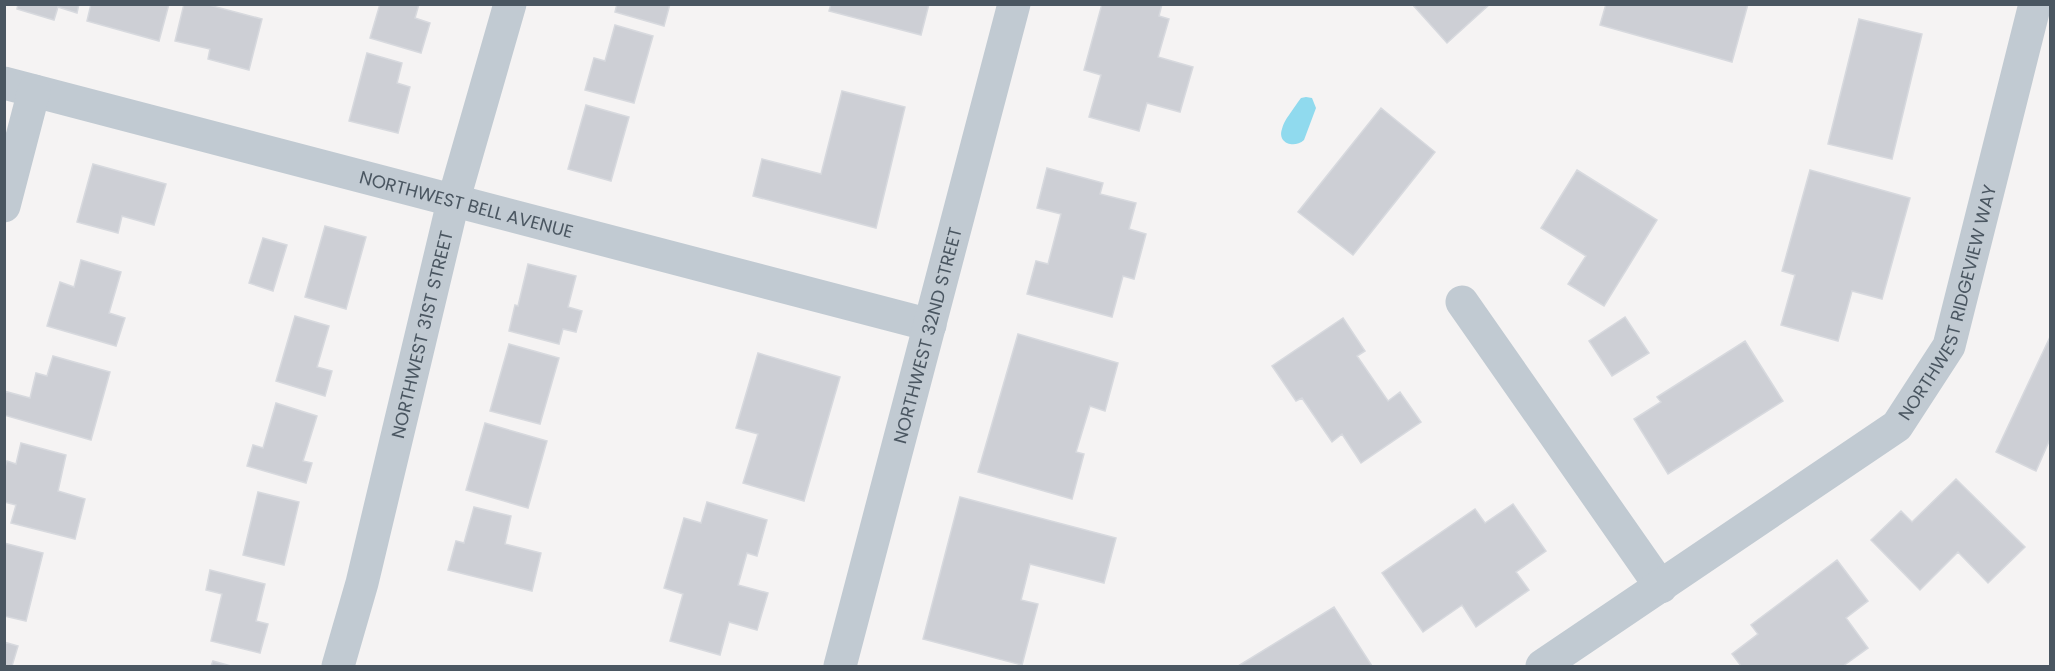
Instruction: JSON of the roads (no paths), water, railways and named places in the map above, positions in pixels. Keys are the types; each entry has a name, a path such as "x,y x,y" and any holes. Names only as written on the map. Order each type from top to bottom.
{"street":[{"name":"NORTHWEST 31ST STREET","path":"338,666 362,583 453,202 510,4"},
{"name":"NORTHWEST 32ND STREET","path":"840,666 1014,4"},
{"name":"NORTHWEST RIDGEVIEW WAY","path":"1542,666 1897,426 1949,346 2035,4"},
{"name":"NORTHWEST BELL AVENUE","path":"19,87 930,325"},
{"path":"4,206 19,87"},
{"path":"1462,302 1661,587"}],"water":[{"path":"1301,98 1312,98 1316,108 1304,140 1296,144 1287,143 1281,134 1283,126"}]}
